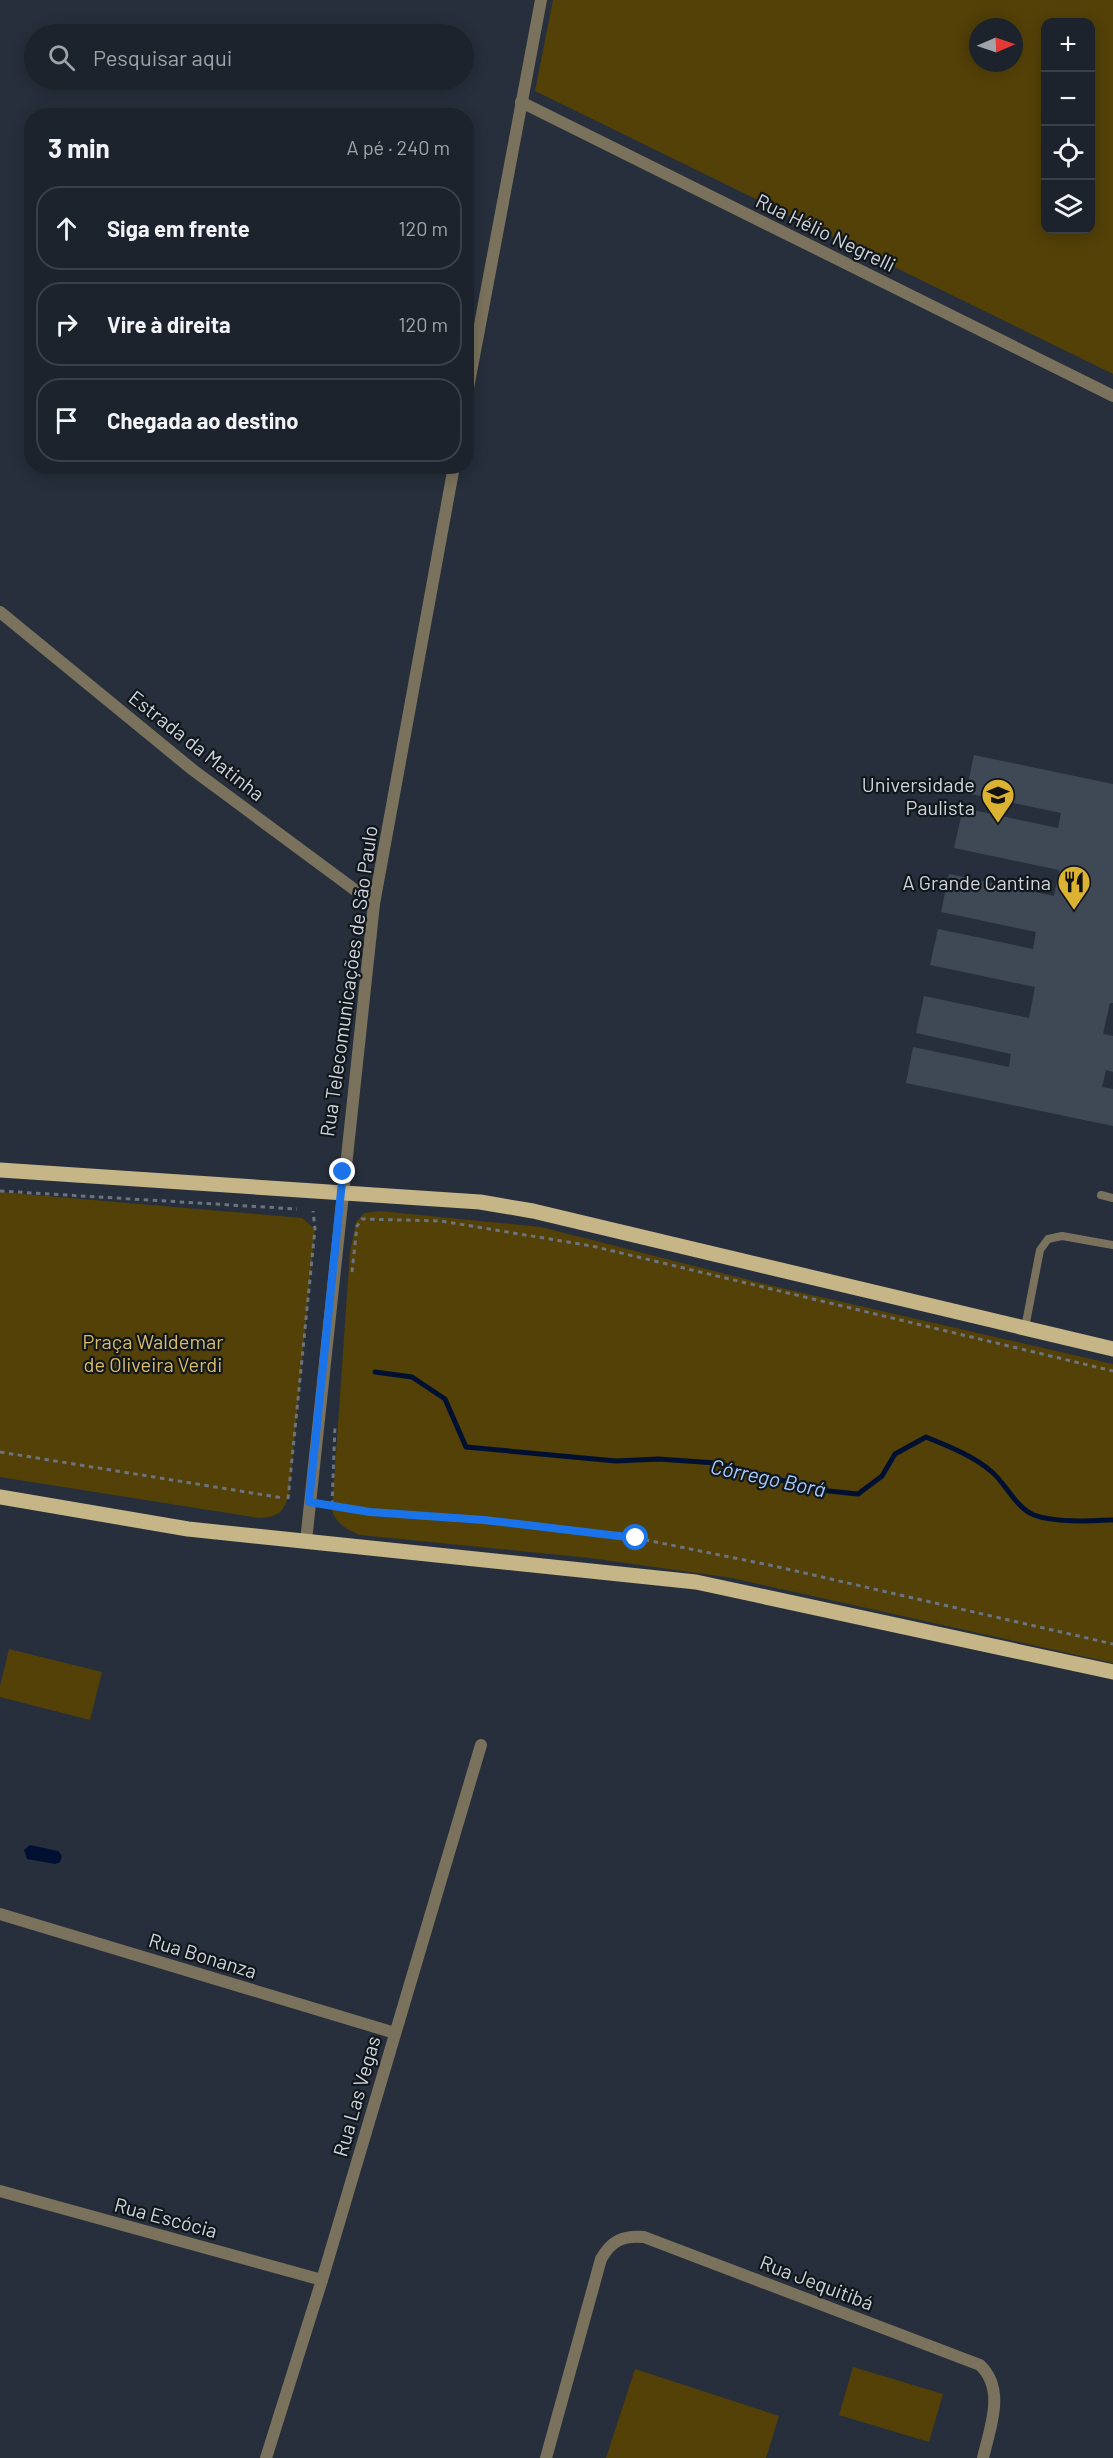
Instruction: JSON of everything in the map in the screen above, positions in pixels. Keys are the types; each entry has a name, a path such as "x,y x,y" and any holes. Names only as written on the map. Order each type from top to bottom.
{"main road":[{"path":"0,1170 480,1202 533,1211 1113,1348"},
{"path":"0,1497 188,1529 696,1582 1113,1672"}],"street":[{"path":"474,356 541,0"},
{"name":"Rua Hélio Negrelli","path":"521,102 1113,396"},
{"name":"Rua Telecomunicações de São Paulo","path":"306,1541 341,1193 374,904 453,474"},
{"name":"Estrada da Matinha","path":"0,612 193,770 374,904"},
{"name":"Rua Las Vegas","path":"266,2458 322,2280 480,1745"},
{"name":"Rua Bonanza","path":"0,1914 395,2033"},
{"name":"Rua Escócia","path":"0,2191 322,2280"},
{"name":"Rua Jequitibá","path":"546,2458 601,2259 608,2247 618,2240 631,2236 644,2237 980,2365 993,2383 995,2398 983,2458"}],"lane":[{"path":"1101,1195 1113,1198"},
{"path":"1025,1328 1040,1250 1048,1239 1062,1236 1113,1245"}],"path":[{"path":"0,1191 297,1209"},
{"path":"0,1452 285,1498 315,1236 313,1210"},
{"path":"351,1282 357,1226 362,1219 441,1221 592,1246 1113,1371"},
{"path":"332,1505 336,1416"},
{"path":"309,1502 370,1512 484,1520 636,1538 774,1566 1113,1644"}],"green space":[{"path":"553,0 1113,0 1113,374 535,91"},
{"name":"Praça Waldemar de Oliveira Verdi","path":"0,1192 302,1218 315,1229 289,1495 279,1513 271,1517 259,1518 0,1477"},
{"path":"380,1211 541,1227 773,1286 1113,1364 1113,1663 732,1578 590,1558 360,1535 346,1528 339,1523 332,1510 350,1252 356,1222 364,1213"},
{"path":"9,1649 102,1672 90,1720 0,1697 0,1686"},
{"path":"853,2367 943,2394 929,2442 839,2415"},
{"path":"635,2369 779,2416 766,2458 606,2458"}],"water":[{"path":"30,1845 58,1851 62,1856 60,1862 55,1864 27,1859 24,1850"}],"building":[{"path":"974,755 1113,784 1113,1003 1110,1003 1103,1034 1113,1036 1113,1072 1106,1070 1102,1087 1113,1089 1113,1126 906,1083 913,1047 1009,1067 1011,1054 916,1033 924,996 1029,1018 1035,987 930,965 938,929 1033,949 1036,932 941,912 949,874 1054,896 1059,870 954,848 963,808 1058,828 1061,813 966,793"}],"waterway":[{"name":"Córrego Borá","path":"375,1372 412,1377 445,1399 466,1447 616,1461 658,1459 716,1463 819,1490 858,1494 882,1476 895,1454 926,1437 985,1466 1016,1501 1034,1515 1062,1520 1113,1520"}],"place":[{"name":"Universidade Paulista","path":"998,824"},
{"name":"A Grande Cantina","path":"1074,911"}],"route":[{"path":"343,1172 309,1502 370,1512 484,1520 636,1538"}]}
